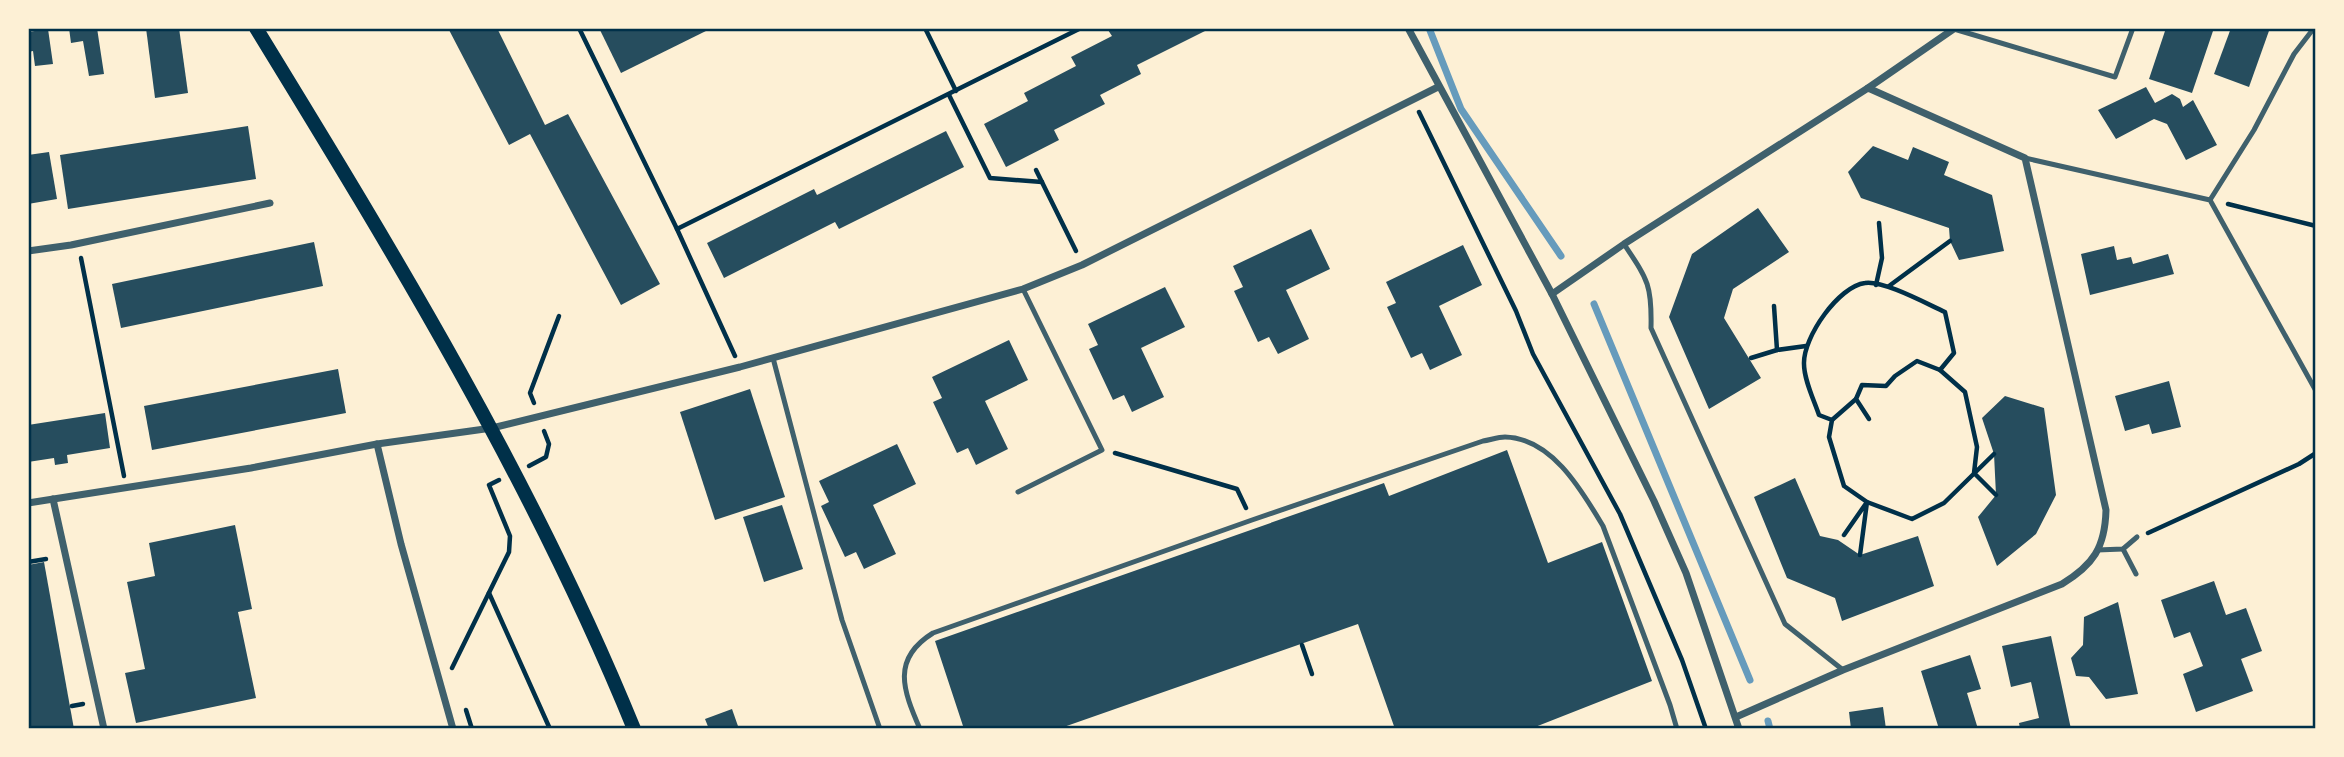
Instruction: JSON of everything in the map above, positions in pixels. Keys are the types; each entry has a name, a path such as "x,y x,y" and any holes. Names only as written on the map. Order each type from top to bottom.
{"main road":[{"path":"256,28 466,378 557,555 634,729"}],"street":[{"path":"1408,28 1552,294 1686,573 1739,729"},
{"path":"1552,294 1868,88 1954,28"},
{"path":"28,503 377,444 492,428 740,367 1023,289 1082,265 1438,87"},
{"path":"1736,718 1843,670 2062,584 2085,570 2105,529 2105,510 2025,158 1868,88"},
{"path":"28,251 270,203"},
{"path":"377,444 453,729"},
{"path":"53,499 104,729"}],"lane":[{"path":"1954,28 2115,77 2133,28"},
{"path":"2210,200 2254,130 2294,54 2314,28"},
{"path":"2025,158 2210,200 2316,391"},
{"path":"1625,244 1646,276 1651,300 1651,328 1785,624 1843,670"},
{"path":"1018,492 1102,450 1023,289"},
{"path":"773,358 842,620 880,729"},
{"path":"920,729 908,698 904,668 910,653 933,632 1483,441 1505,437 1522,440 1542,450 1576,484 1603,526 1677,729"},
{"path":"2097,550 2123,549 2137,537"},
{"path":"2123,549 2136,574"}],"path":[{"path":"579,28 677,229 740,367"},
{"path":"925,28 956,92"},
{"path":"677,229 1081,28"},
{"path":"949,95 990,178 1042,182"},
{"path":"1412,99 1452,175 1516,311 1533,354 1620,514 1682,660 1704,716 1706,729"},
{"path":"1036,170 1082,265"},
{"path":"2210,200 2316,226"},
{"path":"1876,285 1882,258 1880,223"},
{"path":"1889,287 1951,241"},
{"path":"78,243 126,488"},
{"path":"1832,420 1819,415 1803,365 1806,346 1828,309 1852,286 1868,282 1889,287 1945,312 1954,353 1940,370"},
{"path":"1774,306 1777,350"},
{"path":"456,680 452,667 509,552 510,536 489,485 546,457 550,444 530,393 559,316"},
{"path":"1751,358 1777,350 1806,346"},
{"path":"1974,473 1977,447 1965,392 1940,370 1917,361 1895,376 1886,386 1862,385 1856,399 1832,420 1829,437 1844,486 1867,502 1912,519 1944,503 1994,454"},
{"path":"1856,399 1869,419"},
{"path":"1102,450 1237,489 1252,520"},
{"path":"2137,537 2299,464 2316,453"},
{"path":"1974,473 1996,495"},
{"path":"1844,535 1867,502"},
{"path":"1860,555 1867,502"},
{"path":"28,562 46,559"},
{"path":"489,593 550,729"},
{"path":"1302,645 1312,674"},
{"path":"72,706 83,704"},
{"path":"464,704 472,729"}],"building":[{"path":"69,28 97,28 104,74 89,76 83,41 71,43"},
{"path":"146,28 179,28 188,93 155,98"},
{"path":"448,28 497,28 545,125 568,114 660,284 621,305 530,134 509,145"},
{"path":"712,28 621,73 600,30"},
{"path":"1211,28 1137,65 1141,74 1100,95 1105,104 1054,130 1059,140 1006,167 984,124 1028,101 1024,93 1076,66 1071,57 1112,36 1108,30"},
{"path":"2166,28 2214,28 2192,93 2149,79"},
{"path":"2231,28 2270,28 2249,87 2214,74"},
{"path":"48,29 53,64 35,66 33,51 28,52 28,32"},
{"path":"2146,87 2155,103 2172,94 2180,99 2183,107 2193,100 2217,145 2186,160 2167,124 2154,119 2116,139 2098,110"},
{"path":"248,126 256,179 68,209 60,155"},
{"path":"946,131 964,167 839,229 835,222 724,278 707,243 814,189 817,195"},
{"path":"1873,146 1908,160 1913,147 1949,162 1944,175 1992,195 2004,251 1959,260 1950,241 1949,228 1861,198 1848,172"},
{"path":"49,152 57,199 28,204 28,155"},
{"path":"1758,208 1789,252 1733,289 1724,318 1761,378 1709,409 1669,317 1692,254"},
{"path":"1311,229 1330,269 1286,290 1309,339 1278,354 1269,337 1258,342 1234,291 1243,287 1233,266"},
{"path":"314,242 323,286 121,328 112,284"},
{"path":"1463,245 1482,285 1439,306 1462,355 1430,370 1422,353 1411,358 1387,307 1396,303 1386,282"},
{"path":"2114,246 2117,260 2131,257 2133,264 2168,254 2174,274 2090,295 2081,254"},
{"path":"1165,287 1185,327 1141,348 1164,397 1132,412 1124,395 1113,400 1089,349 1098,345 1088,324"},
{"path":"1009,340 1028,380 985,401 1008,449 976,465 968,448 957,453 933,402 942,398 932,377"},
{"path":"338,369 346,413 152,450 144,406"},
{"path":"2169,381 2181,427 2152,434 2149,424 2125,431 2115,396"},
{"path":"750,389 785,497 715,520 680,412"},
{"path":"2005,396 2044,408 2056,495 2036,534 1997,566 1978,517 1996,495 1994,454 1982,418"},
{"path":"105,413 110,448 67,455 68,463 55,465 54,458 28,462 28,425"},
{"path":"897,444 916,484 873,505 896,554 864,569 856,552 845,557 821,506 829,502 819,481"},
{"path":"1507,450 1548,563 1602,542 1652,681 1530,729 1395,729 1358,624 1058,729 964,729 935,641 1384,483 1389,496"},
{"path":"1795,478 1820,536 1838,540 1860,555 1918,536 1934,586 1842,621 1835,598 1787,578 1754,497"},
{"path":"782,505 803,569 764,582 743,517"},
{"path":"235,525 252,609 238,612 256,698 136,723 125,673 145,669 127,582 155,576 149,543"},
{"path":"44,562 74,729 28,729 28,565"},
{"path":"2214,581 2226,615 2246,608 2262,651 2241,659 2253,691 2196,712 2183,674 2203,666 2190,632 2174,638 2161,600"},
{"path":"2118,602 2138,694 2106,699 2089,677 2076,676 2071,658 2083,645 2084,617"},
{"path":"2051,636 2071,729 2020,729 2019,723 2039,718 2031,682 2011,687 2002,646"},
{"path":"1970,655 1981,689 1967,693 1978,729 1939,729 1921,671"},
{"path":"1883,707 1886,729 1851,729 1849,712"},
{"path":"732,709 739,729 709,729 705,719"}],"waterway":[{"path":"1429,28 1461,109 1561,256"},
{"path":"1594,304 1750,680"},
{"path":"1768,721 1770,729"}]}
